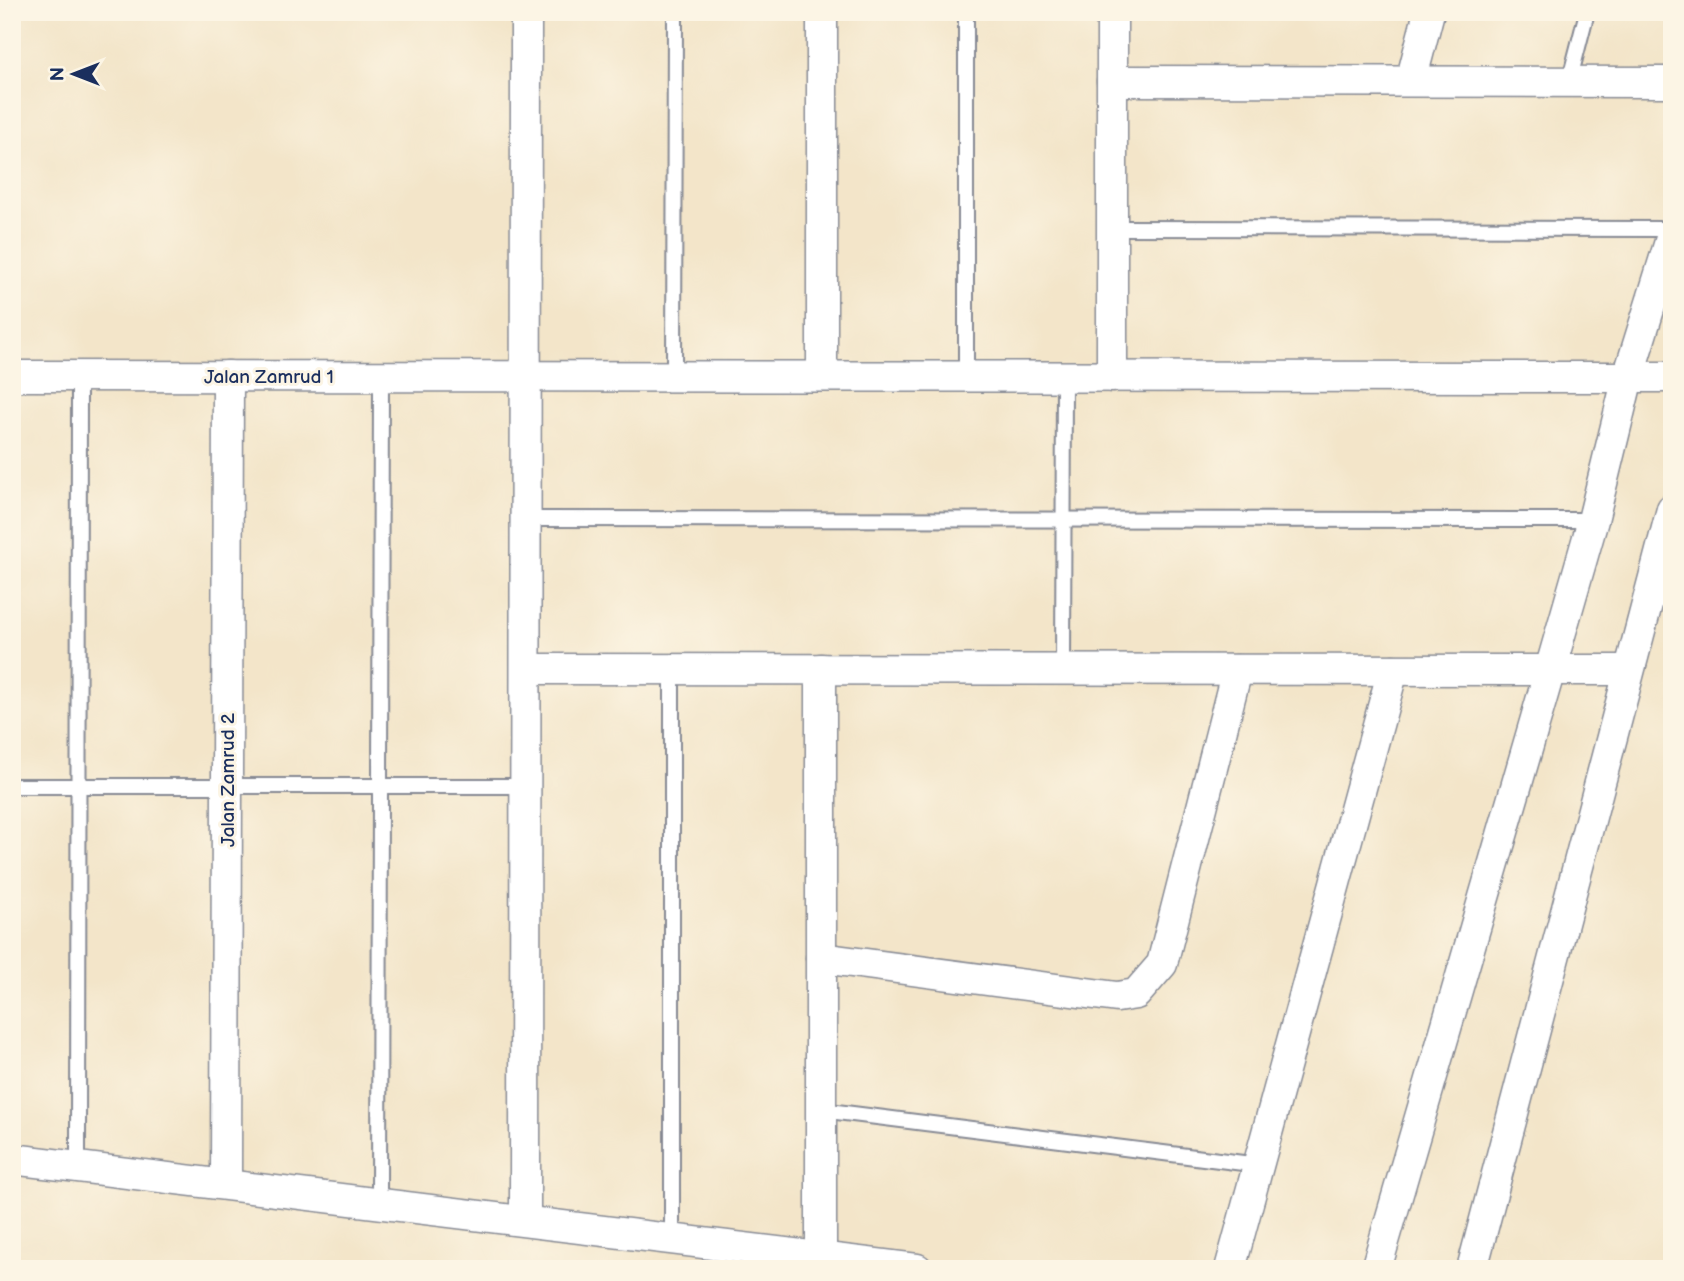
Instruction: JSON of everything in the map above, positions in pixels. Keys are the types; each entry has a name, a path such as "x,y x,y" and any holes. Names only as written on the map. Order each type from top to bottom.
{"street":[{"path":"525,1220 526,12"},
{"path":"822,12 822,376"},
{"path":"1112,12 1112,377"},
{"path":"1411,81 1429,12"},
{"path":"1112,81 1672,82"},
{"path":"1376,1269 1593,520 1628,377 1672,235"},
{"name":"Jalan Zamrud 1","path":"12,376 1672,377"},
{"name":"Jalan Zamrud 2","path":"226,1184 228,376"},
{"path":"1472,1269 1672,509"},
{"path":"526,669 1628,670"},
{"path":"821,669 821,1255"},
{"path":"821,958 1117,996 1136,994 1162,964 1237,670"},
{"path":"1230,1269 1393,670"},
{"path":"12,1158 821,1255 917,1269"}],"lane":[{"path":"674,376 675,12"},
{"path":"967,12 967,377"},
{"path":"1569,82 1587,12"},
{"path":"1112,228 1672,229"},
{"path":"78,1167 79,376"},
{"path":"379,1203 380,376"},
{"path":"1063,670 1064,377"},
{"path":"526,519 1593,520"},
{"path":"672,669 672,1238"},
{"path":"12,786 525,786"},
{"path":"821,1110 1259,1165"}],"waterway":[{"path":"12,1268 18,1269"}]}
